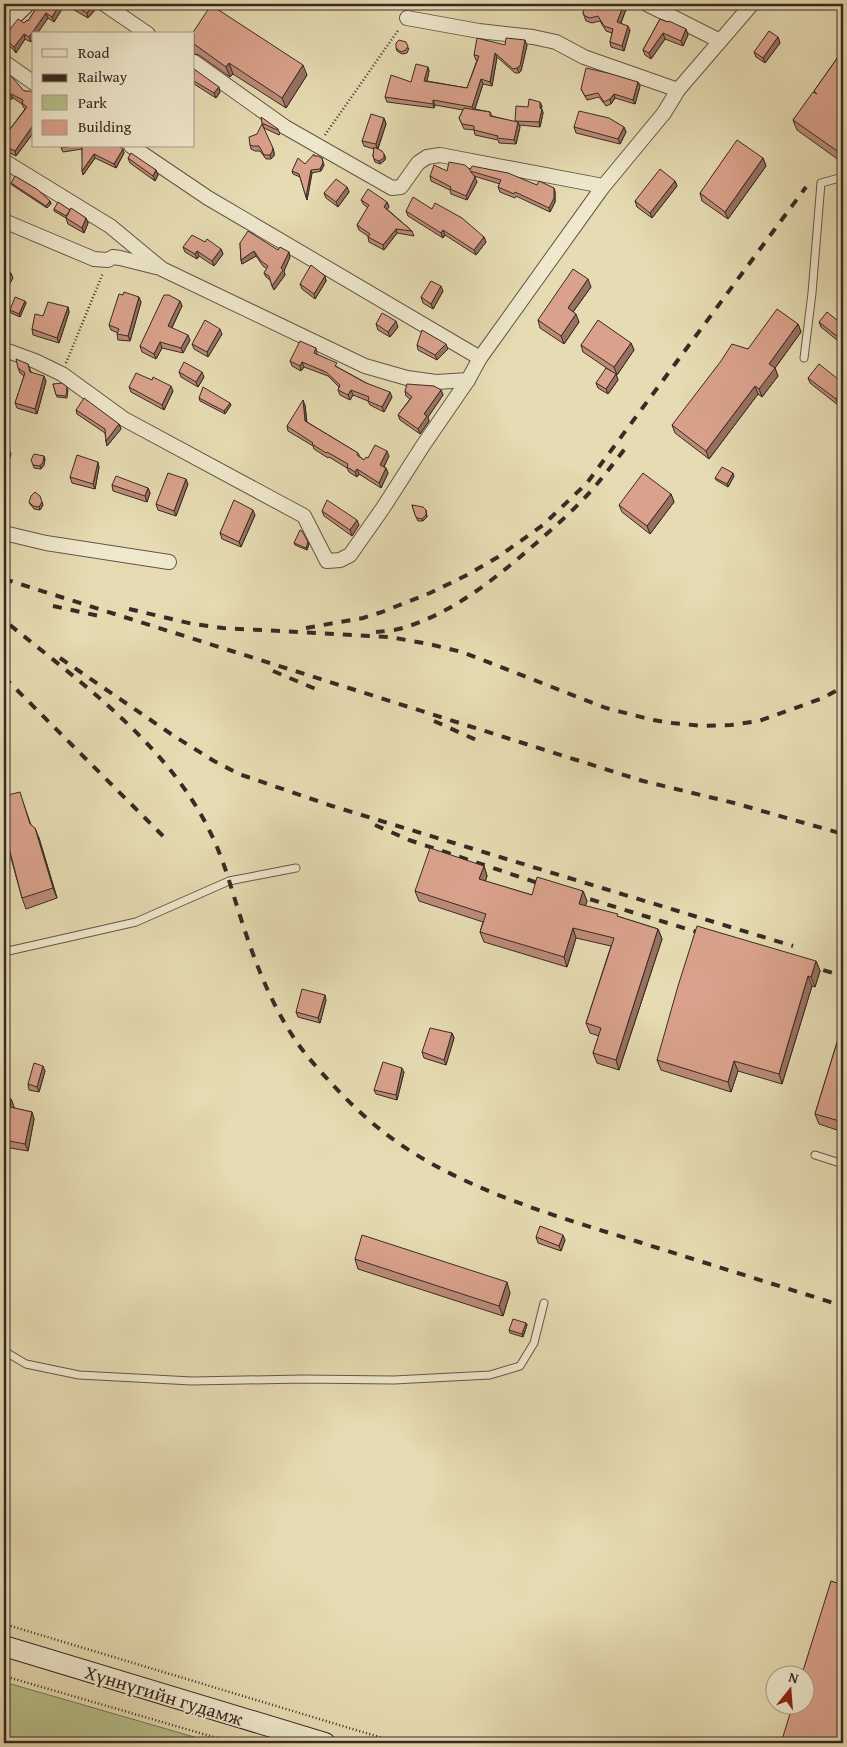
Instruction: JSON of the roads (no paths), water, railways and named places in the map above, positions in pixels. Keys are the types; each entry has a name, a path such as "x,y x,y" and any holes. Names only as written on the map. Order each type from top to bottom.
{"main road":[{"name":"Хүннүгийн гудамж","path":"4,1646 325,1743"}],"street":[{"path":"104,4 145,32"},
{"path":"647,4 720,41"},
{"path":"4,352 5,350 35,361 62,374 124,419 304,516 327,561 340,560 350,555 468,380 480,358 602,188 664,113 678,90 752,4"},
{"path":"407,18 556,42 584,57 678,90"},
{"path":"4,62 32,82"},
{"path":"195,63 285,127 392,188 401,187 418,163 426,157 440,156 598,185 602,188"},
{"path":"133,148 208,198 480,358"},
{"path":"4,161 110,226 162,269"},
{"path":"4,221 94,259 108,260 113,257 120,258 162,269 365,366 407,378 436,382 468,380"},
{"path":"4,532 46,543 169,562"}],"lane":[{"path":"804,358 812,293 821,184 843,177"},
{"path":"4,952 136,922 229,880 296,868"},
{"path":"815,1155 843,1164"},
{"path":"4,1351 26,1364 79,1375 192,1380 394,1380 490,1375 520,1366 534,1343 544,1303"}],"railway":[{"path":"306,628 363,618 430,593 498,557 543,525 587,483 806,187"},
{"path":"376,632 401,628 427,619 476,592 506,569 578,505 628,445"},
{"path":"4,579 643,781 734,803 843,834"},
{"path":"53,606 99,616"},
{"path":"129,609 193,624 223,628 389,637 429,644 462,652 606,708 672,723 703,726 759,721 823,698 843,687"},
{"path":"10,625 96,695 151,747 175,775 196,806 218,849 254,957 274,1004 291,1034 331,1083 374,1125 409,1150 440,1168 506,1198 574,1222 843,1306"},
{"path":"60,658 174,736 239,774 332,806 793,946"},
{"path":"273,671 318,690"},
{"path":"4,677 163,836"},
{"path":"434,721 483,743"},
{"path":"375,825 409,840 550,887"},
{"path":"573,894 710,936"},
{"path":"806,965 843,976"}]}
